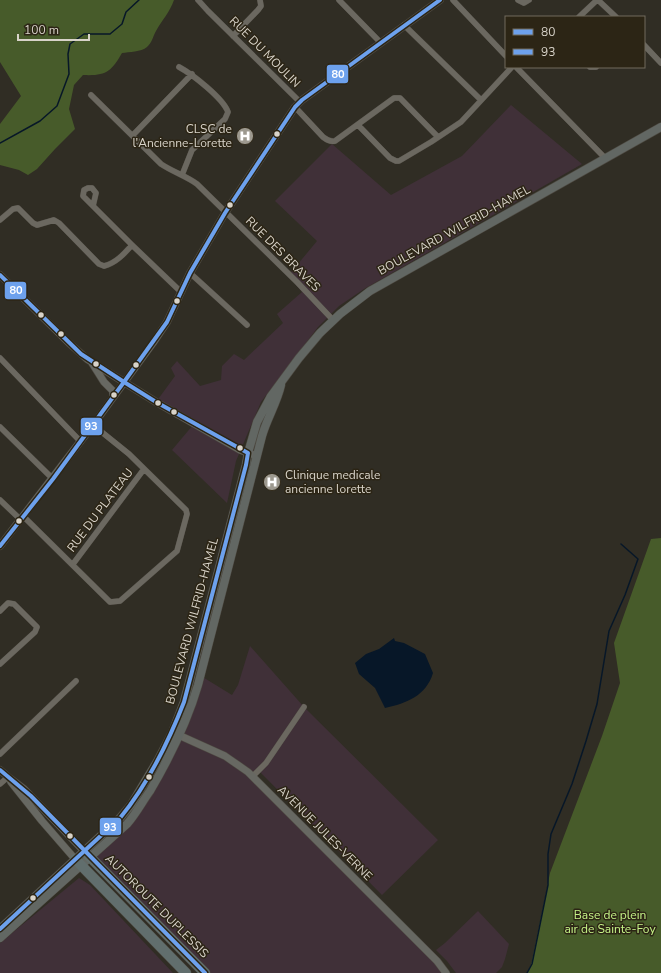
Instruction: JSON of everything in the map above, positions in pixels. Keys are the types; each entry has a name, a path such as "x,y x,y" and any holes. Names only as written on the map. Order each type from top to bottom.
{"highway":[{"name":"AUTOROUTE DUPLESSIS","path":"88,854 205,973"},
{"path":"78,862 186,973"}],"main road":[{"name":"BOULEVARD WILFRID-HAMEL","path":"0,929 78,862 131,820 165,766 176,734 189,687 217,572 257,422 271,396 299,358 333,320 351,304 370,291 661,127"},
{"name":"BOULEVARD WILFRID-HAMEL","path":"88,854 138,795 190,710 198,685 266,422 278,396 282,382"},
{"name":"BOULEVARD WILFRID-HAMEL","path":"0,938 78,862"}],"street":[{"name":"RUE DU MOULIN","path":"198,0 298,105 327,140 335,141 394,98 400,98 438,137"},
{"path":"233,36 261,6 260,0"},
{"path":"339,0 380,42"},
{"path":"0,546 94,425 154,343 167,322 180,291 225,213 298,105 380,42 440,0"},
{"path":"453,0 505,55"},
{"path":"518,0 524,3 529,0"},
{"path":"580,16 597,0 615,16"},
{"path":"404,25 481,100"},
{"path":"645,46 661,63"},
{"path":"179,67 192,74 223,103 228,112 224,119 192,150 182,175"},
{"path":"358,125 390,158 396,161 431,142 461,122 511,68"},
{"path":"517,68 605,158"},
{"path":"132,135 192,74"},
{"name":"RUE DES BRAVES","path":"91,95 161,164 197,184 297,282 333,320"},
{"path":"93,206 180,291"},
{"path":"0,220 13,209 18,208 37,225 54,220 59,223 99,264 104,266 110,264 124,254 132,245"},
{"path":"190,273 246,326"},
{"path":"0,275 68,343 91,361 156,402 248,453 257,456"},
{"path":"0,358 81,442"},
{"path":"91,361 104,382 113,391 114,397"},
{"path":"0,500 73,564 110,602 120,601 177,551 187,514 186,510 129,454 94,425"},
{"path":"0,426 53,479"},
{"name":"RUE DU PLATEAU","path":"73,564 144,469"},
{"path":"0,610 8,603 14,604 37,628 36,632 0,664"},
{"path":"0,754 76,681"},
{"path":"253,776 266,763 304,707"},
{"name":"AVENUE JULES-VERNE","path":"176,734 225,756 240,765 253,776 437,961 446,973"},
{"path":"0,770 24,789 88,854"},
{"path":"0,784 8,777"},
{"path":"8,777 25,802 78,862"}],"shaded area":[{"path":"511,105 582,164 364,289 339,306 318,327 261,402 236,461 227,503 172,450 193,425 156,402 175,376 171,368 177,361 200,386 221,380 222,366 234,354 244,360 283,323 277,314 302,292 288,276 317,241 275,201 332,144 391,195 462,156"},
{"path":"250,646 304,707 438,840 382,895 259,771 253,776 446,973 205,973 91,857 123,828 165,765 201,676 232,695 238,685"},
{"path":"79,878 90,885 173,973 0,973 0,943"},
{"path":"478,911 509,944 505,959 502,967 496,973 456,973 436,950"}],"green space":[{"path":"0,0 174,0 147,47 138,51 122,53 111,69 107,72 97,75 83,75 74,85 69,109 75,129 37,169 28,175 19,170 0,165 0,124 21,96 0,62"},
{"name":"Base de plein air de Sainte-Foy","path":"661,538 661,973 527,973 531,965 550,873 602,736 620,683 614,643 651,539"}],"water":[{"path":"394,638 395,641 404,643 425,654 433,673 430,681 421,693 401,704 385,708 375,688 359,674 355,663 366,654 379,649"}],"waterway":[{"path":"0,143 40,121 57,106 69,74 68,54 70,44 84,34 110,34 122,24 126,12 139,0"},
{"path":"527,973 532,964 548,885 548,854 551,834 572,784 597,704 609,631 625,595 638,559 621,544"}],"transit line":[{"name":"80","path":"124,382 167,322 190,273 225,213 295,107 302,100 440,0"},
{"name":"80","path":"0,275 81,354 124,382"},
{"name":"93","path":"0,546 53,479 124,382 156,402 248,453 184,702 156,763 140,791 120,818 0,929"},
{"name":"93","path":"0,770 31,796 205,973"}],"place":[{"name":"CLSC de l'Ancienne-Lorette","path":"245,136"},
{"name":"Clinique medicale ancienne lorette","path":"272,482"}]}
